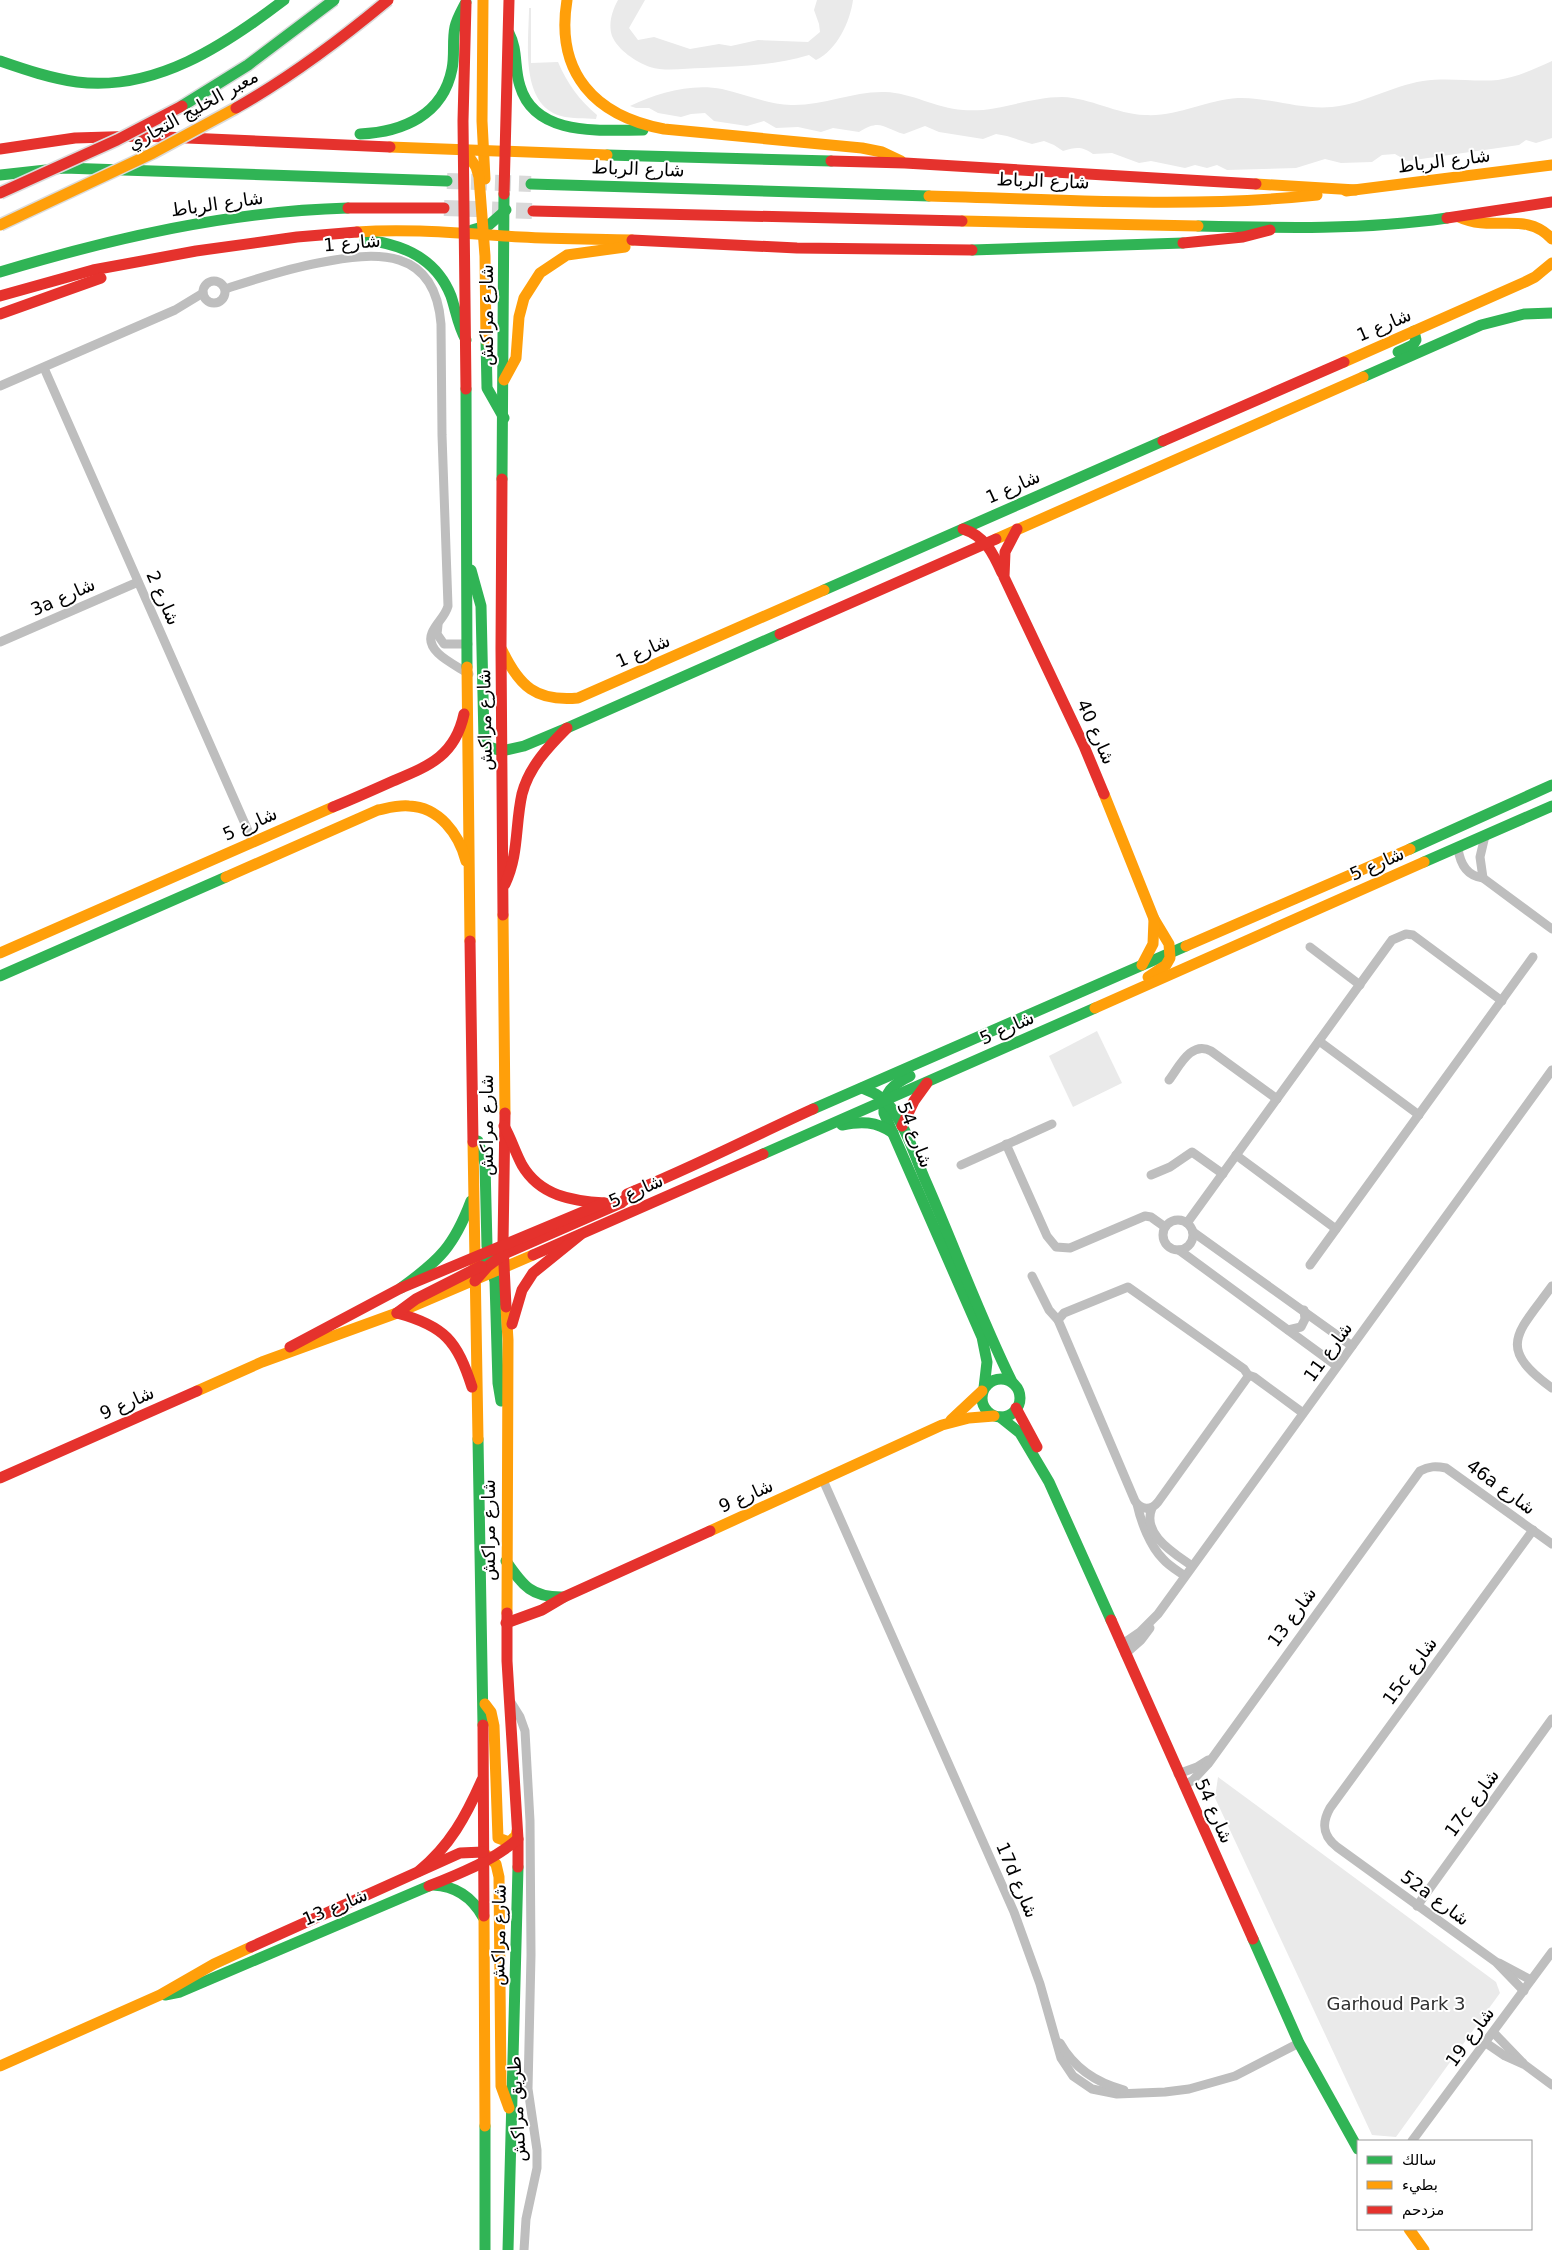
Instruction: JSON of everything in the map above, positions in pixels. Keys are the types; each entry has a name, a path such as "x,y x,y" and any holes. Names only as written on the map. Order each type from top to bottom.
{"main road":[{"path":"0,61 48,78 106,83 136,80 164,73 209,53 240,34 284,0"},
{"name":"معبر الخليج التجاري","path":"0,193 154,121 209,90 262,56 334,0"},
{"name":"معبر الخليج التجاري","path":"0,225 151,155 224,117 278,83 331,46 388,0"},
{"path":"483,0 482,150 487,207 494,222 505,235"},
{"name":"شارع مراكش","path":"485,2250 484,1920 486,1858 475,1275 491,1258 505,1088 501,648 505,152 510,0"},
{"path":"567,0 565,28 567,49 580,80 590,93 616,114 631,121 678,130 819,145 864,147 885,153 905,163"},
{"path":"329,143 350,135 380,134 400,130 426,114 440,98 449,80 456,27 466,1"},
{"name":"شارع مراكش","path":"466,1 464,149 465,449 471,890 470,994 475,1191 491,1258"},
{"path":"508,33 516,48 518,84 521,93 530,108 544,120 570,128 678,130"},
{"path":"0,149 75,138 127,136 329,143 505,152 905,163 1356,190"},
{"path":"464,149 476,167 479,176 483,231 486,382 489,393 504,418"},
{"name":"شارع الرباط","path":"531,184 1179,202 1270,200 1552,165"},
{"name":"شارع الرباط","path":"0,175 74,168 447,181"},
{"path":"533,211 1270,230 1366,228 1552,202"},
{"name":"شارع الرباط","path":"0,272 109,241 220,220 340,208 444,208"},
{"path":"483,231 506,210"},
{"path":"1459,216 1479,226 1521,222 1532,224 1542,228 1552,239"},
{"path":"0,296 93,270 233,245 297,237 388,230 483,231 505,235 797,248 947,250 1196,243 1244,237 1270,230"},
{"path":"297,237 382,241 414,252 432,266 446,284 454,306 457,326 466,340"},
{"path":"504,380 516,358 519,317 524,298 540,273 548,266 568,255 616,249 647,240"},
{"path":"0,314 148,261"},
{"name":"شارع 1","path":"501,648 516,677 527,688 541,696 553,699 578,698 1525,282 1535,277 1552,263"},
{"path":"467,563 474,577 481,606 484,740 489,747 502,752 524,746 567,728 1481,325 1524,314 1552,313"},
{"path":"1301,403 1328,383 1413,345 1416,340 1414,331"},
{"name":"شارع 40","path":"1017,528 1004,551 1002,564 1004,577 1084,746 1154,919 1166,935 1172,952"},
{"path":"963,529 972,531 986,542 1004,577"},
{"name":"شارع 5","path":"0,953 430,765 440,758 452,744 461,729 469,679"},
{"path":"503,886 515,861 520,805 528,777 541,755 567,728"},
{"name":"شارع 5","path":"397,1313 413,1300 475,1275 491,1258 605,1203 636,1191 862,1088 1172,952 1360,872 1552,785"},
{"path":"1458,848 1469,832 1538,800 1552,791"},
{"path":"0,976 378,810 395,806 413,806 429,811 443,820 455,833 463,848 471,890"},
{"name":"شارع 5","path":"505,1268 1552,806"},
{"path":"175,876 183,885 182,896"},
{"path":"1142,966 1151,955 1155,942 1154,919"},
{"path":"1051,1027 1067,1014 1152,975 1168,961 1172,952"},
{"path":"862,1088 869,1089 884,1100 886,1092 894,1084 1001,1033 1026,1017"},
{"path":"829,1124 841,1125 866,1121 898,1130 927,1082"},
{"name":"شارع 54","path":"884,1100 893,1109 898,1130 982,1337 987,1362 983,1389"},
{"path":"503,1124 522,1165 535,1182 544,1189 570,1201 605,1203"},
{"name":"شارع 54","path":"898,1130 950,1236 995,1348 1012,1382"},
{"path":"474,1134 481,1148 485,1164 486,1233 495,1281 498,1383 501,1400 508,1415"},
{"path":"401,1288 431,1267 451,1246 461,1227 475,1191"},
{"path":"491,1258 621,1203 636,1191"},
{"path":"508,1340 518,1298 526,1281 540,1266 580,1235"},
{"path":"491,1258 505,1268"},
{"name":"شارع 9","path":"0,1478 269,1360 401,1288 491,1258"},
{"name":"شارع مراكش","path":"505,1268 508,1340 506,1622 508,1699 517,1835 516,1986 508,2250"},
{"path":"397,1313 435,1325 454,1342 461,1354 477,1402"},
{"name":"شارع 9","path":"269,1360 397,1313"},
{"path":"999,1379 1012,1382 1020,1397 1016,1408 1010,1414 997,1416 989,1413 982,1403 983,1389 993,1380 999,1379"},
{"name":"شارع 9","path":"506,1622 542,1610 564,1598 942,1425 965,1409 983,1389"},
{"name":"شارع 54","path":"1016,1408 1045,1464 1049,1482"},
{"name":"شارع 54","path":"997,1416 1020,1433 1049,1482 1299,2043 1357,2148"},
{"name":"شارع 9","path":"942,1425 969,1418 997,1416"},
{"name":"شارع 9","path":"506,1561 522,1585 532,1593 545,1598 564,1598"},
{"path":"483,1701 490,1712 494,1726 498,1838 509,1842 517,1835"},
{"path":"419,1871 438,1856 454,1838 484,1775"},
{"name":"شارع 13","path":"0,2066 160,1996 180,1992 433,1885 486,1858 517,1835"},
{"name":"شارع 13","path":"160,1996 171,1987 214,1964 460,1853 472,1850 486,1858"},
{"path":"486,1858 499,1870 501,2086 511,2112"},
{"path":"433,1885 452,1887 462,1892 475,1903 484,1920"},
{"path":"1410,2230 1424,2250"}],"street":[{"name":"شارع 1","path":"226,289 295,268 330,260 373,255 396,258 410,265 431,285 440,309 441,324 442,444 448,606 432,633 434,648 469,679"},
{"path":"0,386 175,310 203,293 205,285 212,281 220,282 226,289 224,298 217,303 208,301 203,293"},
{"name":"شارع 2","path":"44,368 253,842"},
{"name":"3a شارع","path":"0,642 138,582"},
{"path":"438,624 437,634 444,644 468,644"},
{"path":"1483,878 1480,857 1485,836"},
{"path":"1458,848 1462,864 1467,871 1472,875 1483,878 1552,929"},
{"path":"1187,1223 1392,940 1406,934 1420,939 1502,1000"},
{"path":"1310,947 1360,985"},
{"path":"1310,1265 1533,957"},
{"path":"1319,1041 1419,1115"},
{"path":"1169,1080 1189,1054 1202,1048 1211,1050 1277,1099"},
{"name":"شارع 11","path":"1123,1649 1147,1632 1192,1566 1552,1070"},
{"path":"961,1165 1052,1124"},
{"path":"1006,1144 1047,1236 1056,1247 1070,1248 1145,1216 1151,1217 1166,1227"},
{"path":"1151,1175 1170,1167 1192,1152 1223,1174"},
{"path":"1236,1155 1336,1229"},
{"path":"1337,1366 1180,1250 1167,1245 1163,1236 1166,1227 1178,1220 1187,1223 1193,1232 1352,1346"},
{"path":"1180,1250 1192,1242 1193,1232"},
{"path":"1032,1276 1049,1310 1058,1320 1137,1504 1143,1524 1159,1555 1185,1576"},
{"path":"1552,1286 1528,1318 1516,1345 1520,1358 1526,1368 1552,1388"},
{"path":"1058,1320 1064,1313 1121,1289 1132,1288 1244,1369 1248,1375 1254,1377 1303,1413"},
{"path":"1288,1330 1301,1327 1305,1319 1304,1310"},
{"path":"1192,1566 1166,1546 1152,1530 1149,1517 1152,1508 1176,1478 1245,1382 1248,1375"},
{"name":"46a شارع","path":"1427,1467 1446,1468 1552,1544"},
{"name":"شارع 13","path":"1184,1786 1201,1773 1214,1756 1414,1478 1427,1467"},
{"name":"17d شارع","path":"823,1480 1007,1895 1032,1960 1061,2058 1066,2067 1081,2083 1104,2093 1181,2090 1212,2084 1235,2076 1299,2043"},
{"path":"1137,1504 1141,1507 1152,1508"},
{"name":"15c شارع","path":"1325,1835 1324,1826 1330,1808 1533,1530"},
{"name":"طريق مراكش","path":"508,1699 517,1711 525,1731 530,1821 531,1955 528,2089 537,2150 535,2177 526,2219 524,2250"},
{"name":"17c شارع","path":"1418,1906 1552,1720"},
{"path":"1178,1774 1197,1767 1214,1756"},
{"name":"52a شارع","path":"1325,1835 1337,1847 1496,1962 1524,1991"},
{"name":"شارع 19","path":"1413,2140 1486,2044 1552,1952"},
{"path":"1496,1962 1531,1980"},
{"path":"1494,2033 1525,2065 1552,2085"},
{"path":"1486,2044 1505,2056 1525,2065"}],"green space":[{"path":"618,0 645,0 629,28 638,40 654,37 690,49 719,44 731,46 758,40 808,42 820,32 814,10 817,0 853,0 846,26 830,50 816,60 809,55 796,59 756,65 669,70 650,67 639,62 618,46 612,36 611,22 612,13"},
{"path":"529,8 531,8 531,63 558,62 574,91 597,115 596,119 561,116 548,109 538,99 532,85 529,70"},
{"path":"1552,61 1552,138 1536,143 1526,140 1519,145 1407,161 1395,154 1382,155 1372,162 1341,163 1325,159 1296,168 1227,170 1217,165 1207,168 1195,165 1185,168 1151,161 1139,163 1112,153 1093,154 1079,148 1063,151 1044,141 1032,144 996,134 983,139 939,132 925,126 904,134 877,125 859,132 833,128 821,132 798,127 776,128 764,121 747,126 714,121 705,113 681,117 658,113 649,108 630,106 674,90 710,87 764,101 791,105 803,105 873,92 885,92 905,95 953,109 963,110 988,109 1037,99 1062,97 1083,100 1124,112 1145,115 1180,111 1226,99 1238,98 1261,99 1308,107 1332,107 1355,102 1411,83 1423,81 1442,79 1505,79"},
{"path":"1097,1031 1122,1083 1073,1107 1049,1056"},
{"name":"Garhoud Park 3","path":"1218,1777 1496,1982 1500,1993 1396,2137 1372,2135 1215,1798"}],"tunnel":[{"path":"447,181 531,184"},
{"path":"444,208 533,211"}],"traffic: fast":[{"path":"0,61 29,71 77,82 106,83 134,80 188,62 238,33 284,0"},
{"path":"182,106 248,65 334,0"},
{"path":"360,134 376,133 406,125 419,118 440,98 452,69 454,32 466,2"},
{"path":"509,33 514,46 520,86 528,103 540,114 554,122 589,130 643,130"},
{"path":"607,155 831,161"},
{"path":"0,175 64,168 447,181"},
{"path":"531,184 929,196"},
{"path":"502,479 504,194"},
{"path":"0,272 85,248 172,228 260,214 348,208"},
{"path":"472,230 489,225 506,210"},
{"path":"1198,226 1292,228 1385,225 1447,218"},
{"path":"365,240 405,249 417,255 437,272 451,296 466,340"},
{"path":"972,250 1183,243"},
{"path":"1363,377 1481,325 1524,314 1552,313"},
{"path":"1398,352 1413,345 1416,340 1414,331"},
{"path":"486,340 487,388 504,418"},
{"path":"466,389 467,667"},
{"path":"824,590 1163,441"},
{"path":"471,570 481,606 484,740 489,747 502,751"},
{"path":"502,751 524,746 567,728 780,634"},
{"path":"1410,849 1552,785"},
{"path":"1424,862 1552,806"},
{"path":"0,976 226,877"},
{"path":"813,1109 1186,946"},
{"path":"763,1154 1095,1008"},
{"path":"910,1076 890,1090 885,1100 884,1113 982,1337 987,1362 984,1388"},
{"path":"862,1088 876,1094 885,1101 905,1131 978,1308 1012,1382"},
{"path":"842,1125 868,1123 881,1126 893,1133"},
{"path":"478,1141 485,1164 487,1246 492,1257 501,1266"},
{"path":"401,1288 426,1269 444,1251 458,1230 471,1201"},
{"path":"481,1260 491,1269 495,1281 498,1383 501,1401"},
{"path":"1001,1379 1014,1385 1020,1398 1014,1411 1001,1417 988,1411 982,1398 988,1385 1001,1379"},
{"path":"1000,1417 1020,1433 1049,1482 1111,1620"},
{"path":"478,1439 483,1725"},
{"path":"506,1561 529,1589 544,1595 564,1597"},
{"path":"508,2250 518,1867"},
{"path":"433,1885 456,1890 463,1894 474,1904 483,1917"},
{"path":"165,1995 180,1992 429,1886"},
{"path":"1253,1939 1299,2043 1357,2147"},
{"path":"485,2126 485,2250"}],"traffic: slow":[{"path":"483,0 482,121 485,179"},
{"path":"567,0 565,26 567,49 574,69 585,87 600,102 618,114 640,123 664,129 862,148 882,152 901,161"},
{"path":"0,225 153,153 236,108"},
{"path":"390,147 607,155"},
{"path":"464,149 476,167 479,177 485,256 486,340"},
{"path":"1346,191 1552,165"},
{"path":"1256,184 1356,190"},
{"path":"929,196 1172,202 1269,199 1317,195"},
{"path":"1459,217 1484,223 1531,226 1542,230 1552,239"},
{"path":"962,221 1198,226"},
{"path":"357,232 419,231 535,238 632,240"},
{"path":"504,380 516,358 519,317 524,298 540,273 567,255 625,247"},
{"path":"1344,362 1525,282 1535,277 1552,263"},
{"path":"996,539 1363,377"},
{"path":"502,650 515,673 531,689 551,697 563,699 578,698 824,590"},
{"path":"467,667 470,941"},
{"path":"1104,794 1154,919 1169,944 1170,958 1166,965 1148,977"},
{"path":"226,877 378,810 401,806 420,808 430,811 438,817 453,832 466,861"},
{"path":"0,953 333,807"},
{"path":"1186,946 1410,849"},
{"path":"1095,1008 1424,862"},
{"path":"503,915 505,1113"},
{"path":"1142,965 1153,944 1154,919"},
{"path":"473,1142 478,1439"},
{"path":"197,1391 262,1362 397,1313 533,1255"},
{"path":"506,1307 508,1340 507,1613"},
{"path":"951,1420 982,1391"},
{"path":"710,1531 942,1425 969,1418 994,1416"},
{"path":"485,1704 491,1712 494,1726 498,1838 509,1842 516,1836 517,1831"},
{"path":"483,1852 496,1864 499,1877 501,2086 509,2108"},
{"path":"484,1916 485,2126"},
{"path":"0,2066 160,1995 214,1964 251,1947"},
{"path":"1410,2230 1424,2250"}],"traffic: jam":[{"path":"236,108 276,84 315,57 388,0"},
{"path":"504,194 509,0"},
{"path":"466,3 463,121 466,389"},
{"path":"0,193 117,140 182,106"},
{"path":"0,149 75,138 142,136 390,147"},
{"path":"831,161 905,163 1256,184"},
{"path":"1447,218 1552,202"},
{"path":"348,208 444,208"},
{"path":"533,211 962,221"},
{"path":"1183,243 1243,237 1270,230"},
{"path":"0,296 93,270 196,251 297,237 357,232"},
{"path":"632,240 797,248 972,250"},
{"path":"0,314 101,278"},
{"path":"1163,441 1344,362"},
{"path":"502,479 503,915"},
{"path":"963,529 971,532 983,541 992,552 1002,573"},
{"path":"1017,529 1005,552 1004,577 1084,746 1104,794"},
{"path":"780,634 996,539"},
{"path":"333,807 418,770 439,758 454,740 464,714"},
{"path":"505,884 513,862 520,806 525,784 534,766 567,728"},
{"path":"470,941 473,1142"},
{"path":"902,1126 914,1101 927,1083"},
{"path":"627,1194 697,1164 813,1109"},
{"path":"505,1113 503,1244 506,1307"},
{"path":"504,1126 522,1165 538,1184 558,1195 581,1201 605,1203"},
{"path":"533,1255 763,1154"},
{"path":"475,1281 488,1266 504,1254 621,1203 635,1191"},
{"path":"290,1347 401,1288 604,1203"},
{"path":"512,1324 522,1290 533,1273 580,1235"},
{"path":"397,1313 416,1299 481,1266"},
{"path":"397,1313 427,1324 447,1338 461,1358 472,1387"},
{"path":"0,1478 197,1391"},
{"path":"1016,1408 1037,1447"},
{"path":"506,1623 542,1610 564,1597 710,1531"},
{"path":"507,1613 507,1661 518,1867"},
{"path":"1111,1620 1253,1939"},
{"path":"483,1725 484,1916"},
{"path":"419,1871 440,1851 456,1830 482,1780"},
{"path":"429,1886 487,1860 518,1839"},
{"path":"251,1947 460,1853 483,1852"}]}
